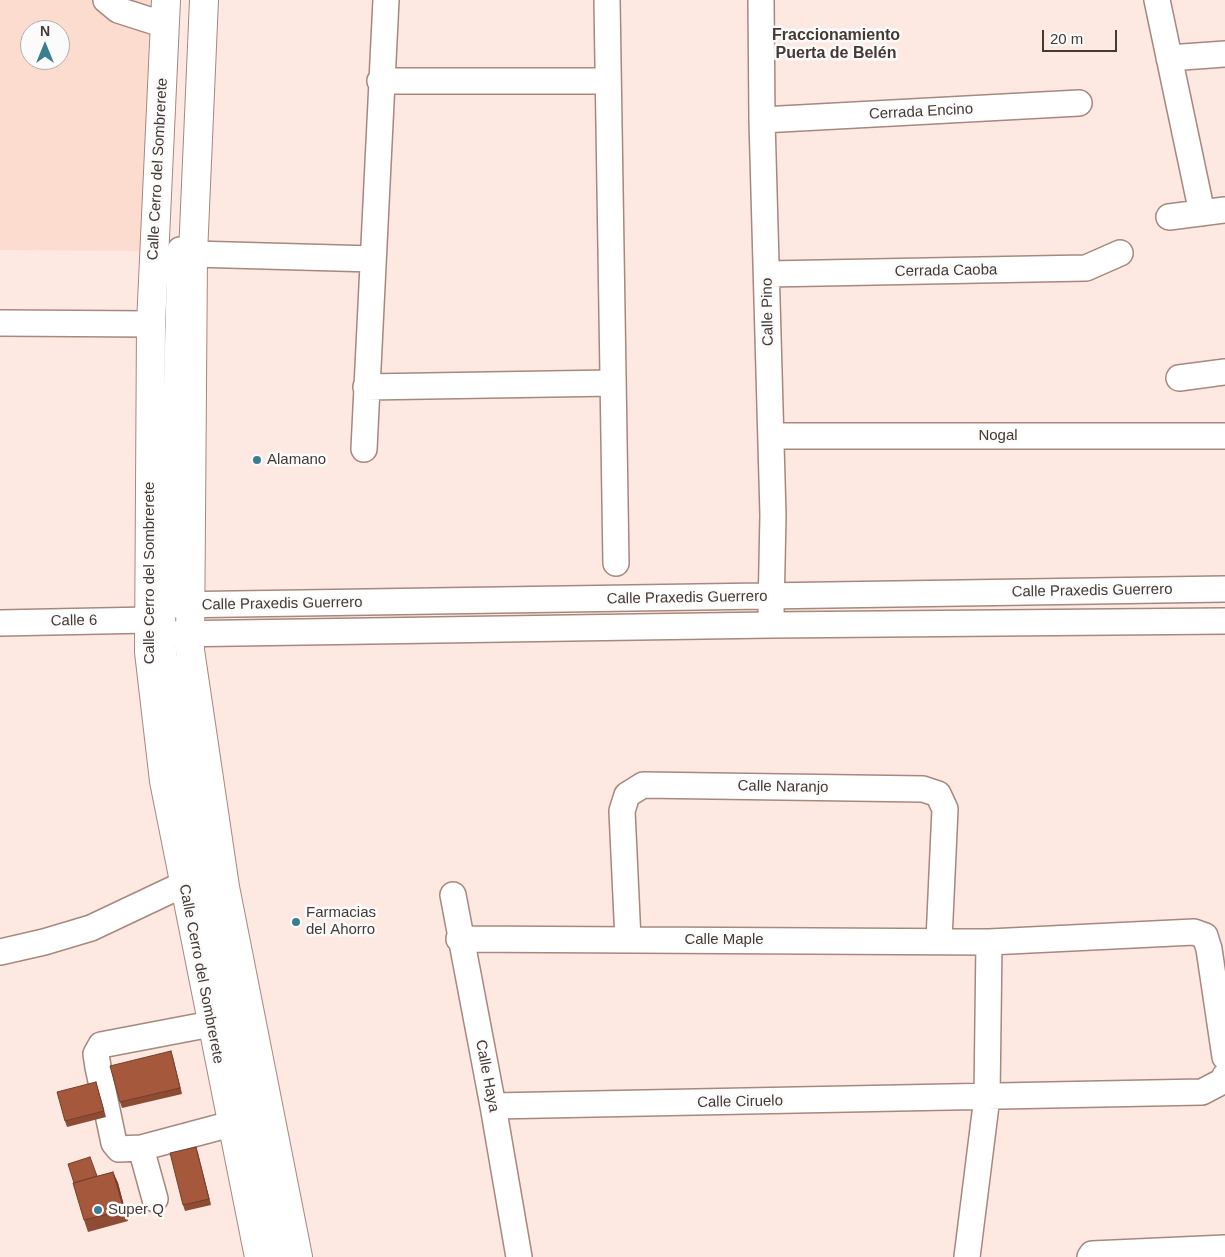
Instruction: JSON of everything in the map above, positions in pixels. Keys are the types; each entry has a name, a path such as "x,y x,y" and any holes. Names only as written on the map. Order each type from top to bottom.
{"main road":[{"name":"Calle Cerro del Sombrerete","path":"204,0 193,254 166,620 164,781 259,1257"},
{"name":"Calle Cerro del Sombrerete","path":"165,12 151,324 166,620 225,887 298,1257"}],"street":[{"path":"106,0 118,10 165,12"},
{"path":"179,0 161,324 160,487 167,504 168,548 164,683 200,908 272,1257"},
{"path":"195,0 180,256 166,620 184,750 209,896 282,1257"},
{"path":"364,449 380,81 386,0"},
{"path":"607,0 616,563"},
{"name":"Calle Pino","path":"762,0 762,120 768,274 771,436 771,625"},
{"path":"1156,0 1169,58 1213,211 1169,217"},
{"path":"1169,58 1225,54"},
{"path":"380,81 607,81"},
{"name":"Cerrada Encino","path":"762,120 1079,103"},
{"name":"Cerrada Caoba","path":"768,274 1086,268 1120,253"},
{"path":"193,254 373,259"},
{"path":"0,324 151,324"},
{"path":"1179,378 1225,372"},
{"path":"366,387 612,383"},
{"name":"Nogal","path":"771,436 1225,436"},
{"name":"Calle Praxedis Guerrero","path":"166,620 771,597 1225,589"},
{"name":"Calle Praxedis Guerrero","path":"166,620 771,625 1225,621"},
{"name":"Calle 6","path":"0,623 166,620"},
{"name":"Calle Naranjo","path":"628,940 622,811 626,795 643,785 923,789 938,794 945,809 939,940"},
{"path":"0,952 44,942 91,928 184,884"},
{"name":"Calle Haya","path":"453,895 459,939 493,1106 519,1257"},
{"name":"Calle Maple","path":"459,939 939,940 989,942 1194,932 1205,936 1209,949 1225,1057"},
{"path":"967,1257 987,1097 989,942"},
{"path":"211,1024 101,1045 96,1054 97,1060 114,1143 119,1149 141,1148 231,1124"},
{"name":"Calle Ciruelo","path":"493,1106 1202,1092 1224,1082 1225,1076"},
{"path":"141,1148 154,1199"},
{"path":"1090,1257 1092,1254 1225,1248"}],"shaded area":[{"path":"0,0 151,0 148,251 0,250"}],"building":[{"path":"171,1051 180,1088 120,1102 110,1066"},
{"path":"96,1082 104,1111 65,1121 57,1092"},
{"path":"196,1147 209,1199 183,1205 170,1153"},
{"path":"90,1157 97,1176 74,1183 68,1164"},
{"path":"113,1172 124,1210 84,1220 73,1183"}],"place":[{"name":"Alamano","path":"257,460"},
{"name":"Farmacias del Ahorro","path":"296,922"},
{"name":"Super Q","path":"98,1210"}],"district":[{"name":"Fraccionamiento Puerta de Belén","path":"836,45"}]}
